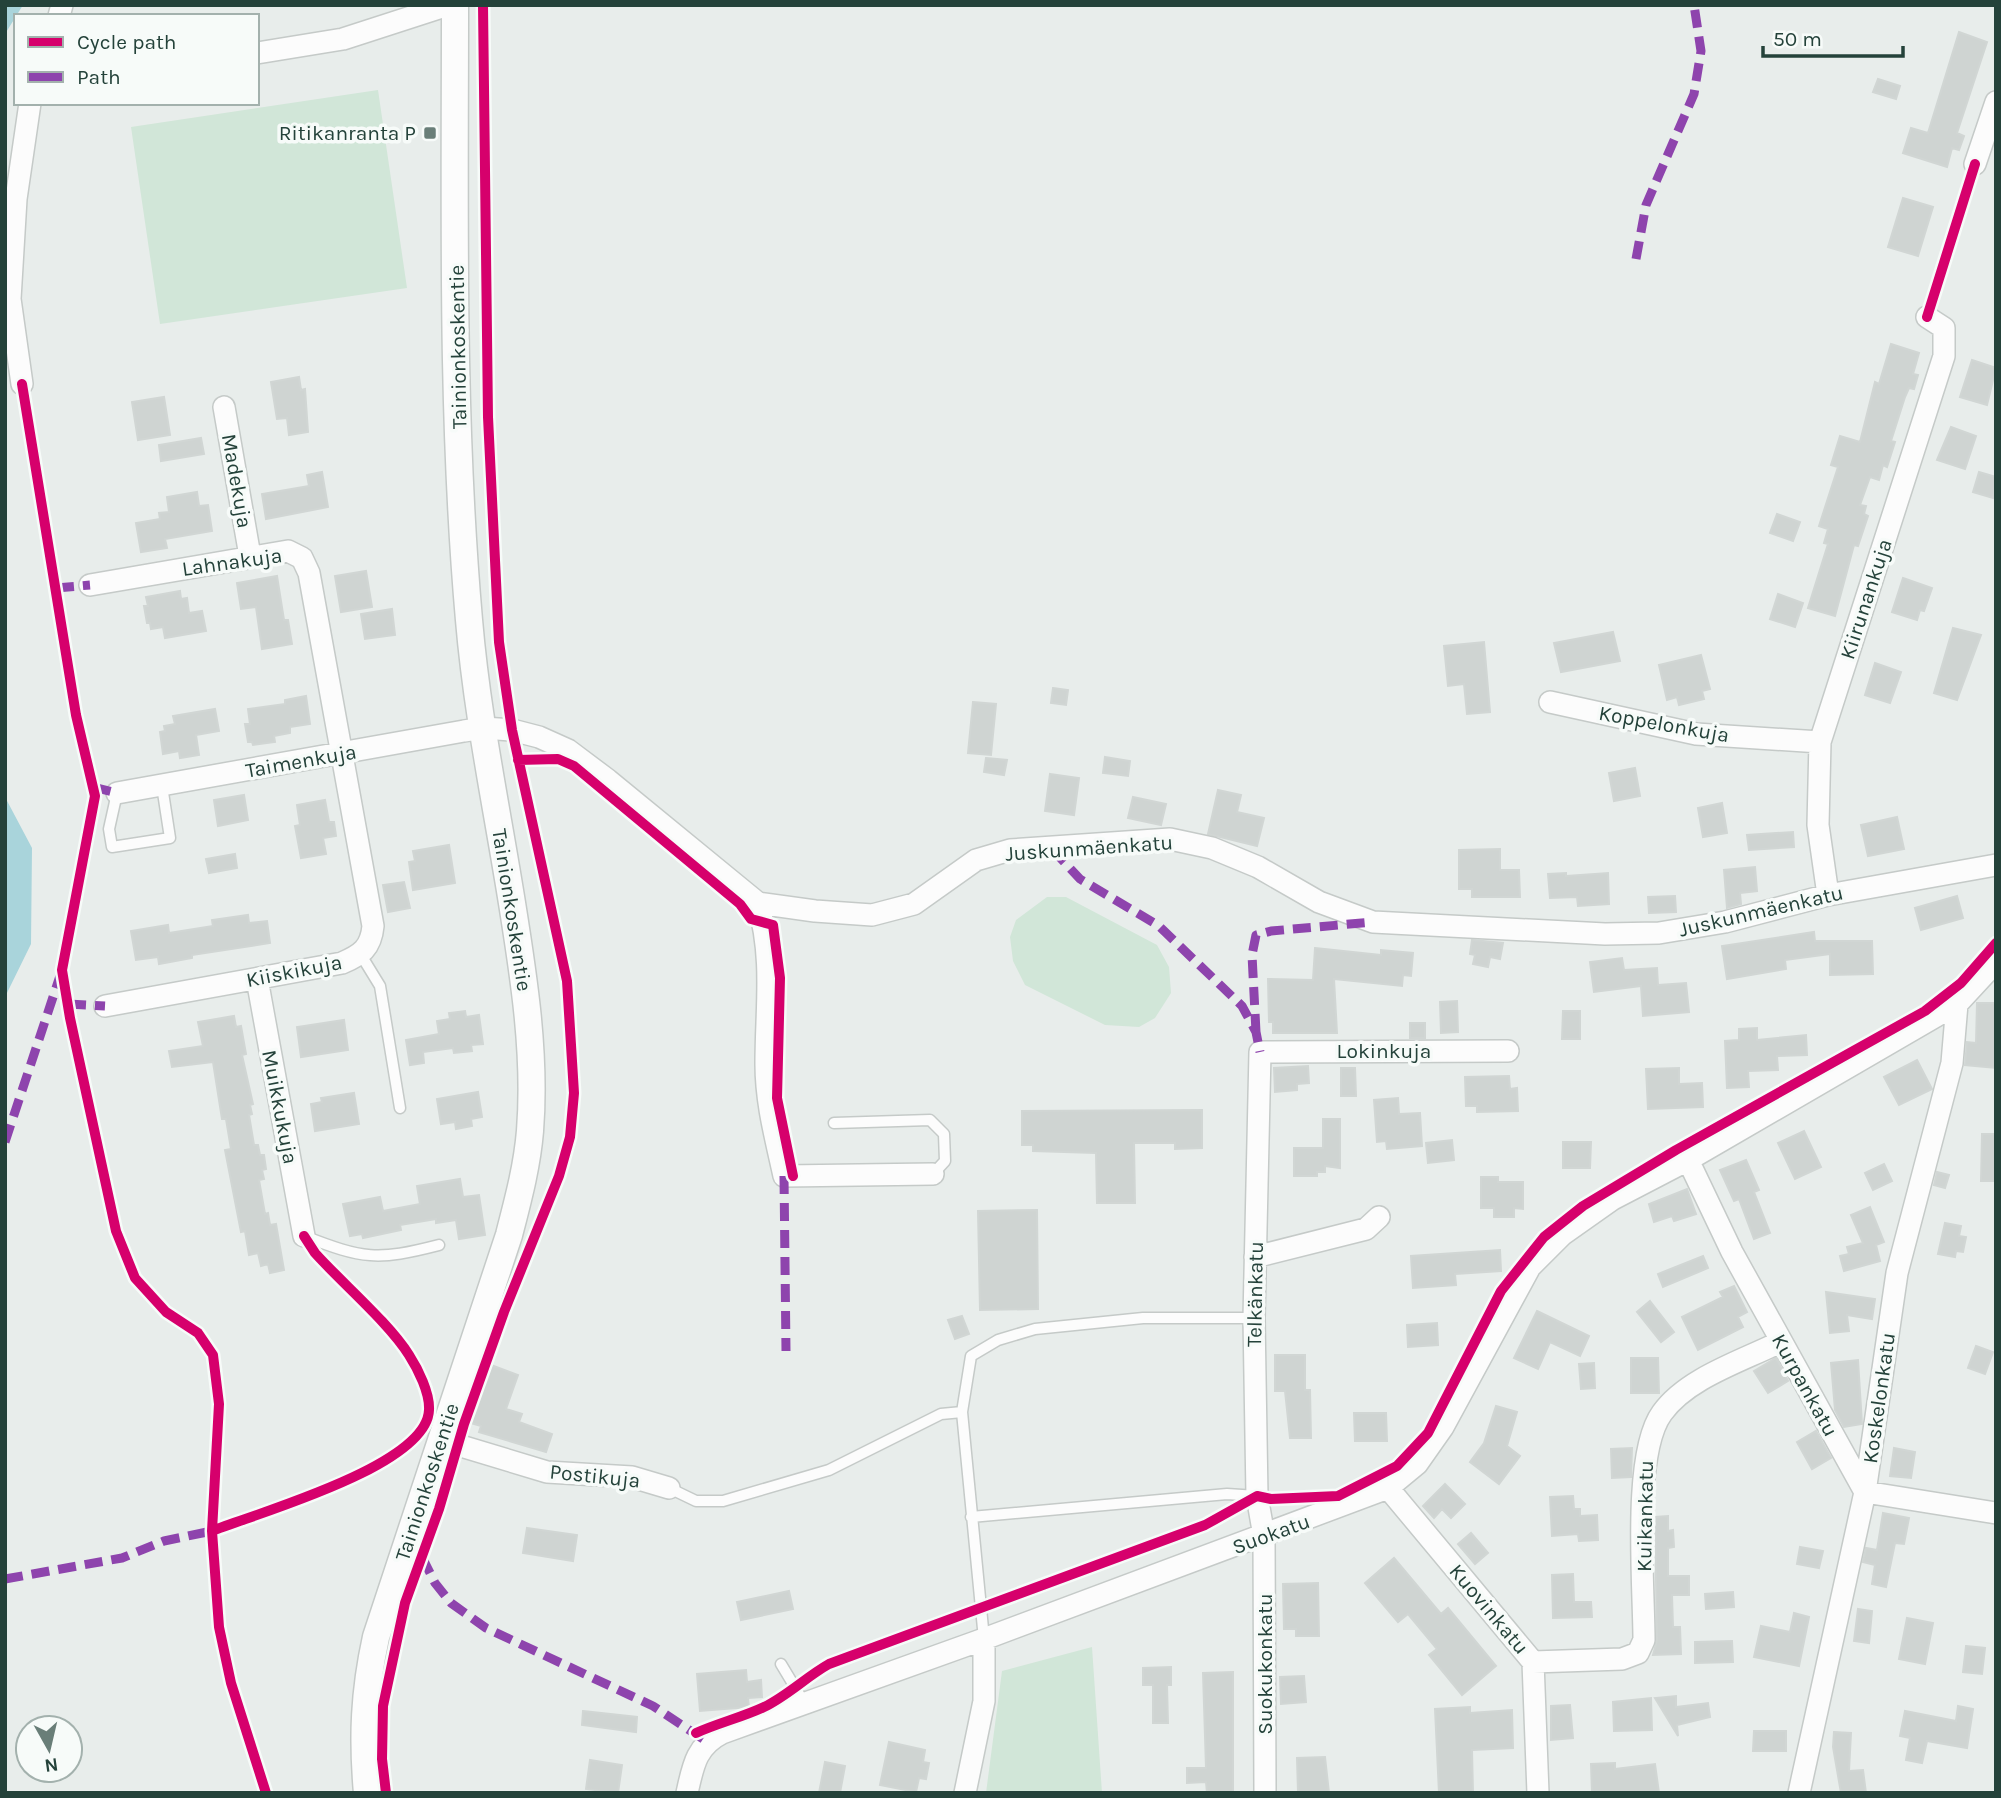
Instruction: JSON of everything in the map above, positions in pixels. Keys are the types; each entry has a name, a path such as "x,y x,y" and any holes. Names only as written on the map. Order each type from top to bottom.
{"street":[{"path":"259,53 343,39 448,5"},
{"name":"Tainionkoskentie","path":"366,1793 363,1743 368,1674 376,1637 509,1235 523,1184 530,1131 532,1065 524,979 469,622 462,492 455,5"},
{"path":"1975,164 1996,102"},
{"path":"22,384 10,299 16,199 30,105"},
{"name":"Kiirunankuja","path":"1828,895 1818,825 1820,743 1944,356 1944,328 1927,317"},
{"name":"Madekuja","path":"224,407 250,556"},
{"name":"Lahnakuja","path":"90,585 288,551 302,558 309,573 341,753"},
{"name":"Koppelonkuja","path":"1550,702 1696,734 1820,743"},
{"path":"484,728 539,737 568,751 608,780 758,903 768,943 770,969 767,1090 784,1176 933,1174"},
{"name":"Taimenkuja","path":"117,793 484,728"},
{"name":"Kiiskikuja","path":"105,1006 342,963 361,955 371,941 373,926 341,753"},
{"name":"Juskunmäenkatu","path":"758,903 873,915 914,904 976,860 1010,850 1170,839 1212,848 1258,867 1319,902 1373,922 1605,934 1660,933 1725,922 1828,895 1996,865"},
{"name":"Suokatu","path":"687,1793 694,1761 706,1741 1388,1488 1417,1464 1443,1427 1530,1267 1562,1234 1613,1199 1688,1160 1957,1004 1996,962"},
{"name":"Muikkukuja","path":"257,979 304,1236"},
{"name":"Koskelonkatu","path":"1799,1792 1865,1492 1897,1273 1952,1063 1957,1004"},
{"name":"Lokinkuja","path":"1260,1052 1508,1051"},
{"name":"Telkänkatu","path":"1260,1052 1254,1318 1256,1496 1264,1536"},
{"name":"Kurpankatu","path":"1688,1160 1780,1342 1865,1492"},
{"path":"1255,1258 1366,1229 1379,1217"},
{"name":"Kuikankatu","path":"1533,1662 1622,1659 1638,1653 1644,1640 1643,1469 1649,1438 1662,1413 1688,1389 1780,1342"},
{"name":"Postikuja","path":"441,1440 547,1472 632,1476 669,1488"},
{"name":"Kuovinkatu","path":"1388,1488 1533,1662 1538,1793"},
{"path":"1865,1492 1996,1513"},
{"name":"Suokukonkatu","path":"1264,1536 1265,1793"},
{"path":"965,1793 984,1701 984,1639"}],"lane":[{"path":"117,793 109,829 112,847 170,838 162,786"},
{"path":"361,955 380,986 400,1108"},
{"path":"834,1123 930,1120 944,1134 945,1161 933,1174"},
{"path":"304,1236 366,1257 393,1257 439,1245"},
{"path":"984,1639 962,1412 971,1356 998,1340 1035,1329 1143,1318 1254,1318"},
{"path":"669,1488 696,1500 723,1502 829,1470 942,1414 962,1412"},
{"path":"971,1517 1227,1494 1256,1496"},
{"path":"781,1664 805,1704"}],"green space":[{"path":"378,90 407,288 160,324 131,127"},
{"path":"1047,897 1066,897 1157,945 1169,967 1171,993 1155,1018 1139,1027 1105,1025 1025,985 1013,961 1010,937 1016,920"},
{"path":"1092,1647 1102,1793 986,1793 1002,1671"}],"water":[{"path":"5,5 23,5 17,14 14,14 14,20 5,34"},
{"path":"5,797 32,848 31,944 5,997"}],"building":[{"path":"1959,32 1987,42 1957,133 1964,136 1959,150 1952,148 1947,167 1903,153 1911,128 1928,133"},
{"path":"1878,79 1900,86 1896,99 1873,92"},
{"path":"1903,198 1933,207 1918,256 1888,247"},
{"path":"1891,344 1919,353 1913,374 1918,375 1914,389 1909,388 1905,397 1891,441 1895,442 1887,467 1883,465 1879,480 1870,477 1860,505 1866,506 1864,514 1868,516 1858,546 1854,545 1835,616 1808,608 1828,544 1824,543 1828,529 1819,526 1838,467 1831,465 1840,436 1860,442 1875,382 1879,384"},
{"path":"1972,360 1996,368 1987,405 1960,397"},
{"path":"299,377 301,390 305,389 308,432 289,435 287,418 277,419 271,382"},
{"path":"164,397 170,435 138,440 132,402"},
{"path":"1951,427 1976,436 1965,469 1937,460"},
{"path":"201,438 204,454 161,461 159,445"},
{"path":"322,472 328,507 266,519 262,494 309,486 307,475"},
{"path":"1979,472 1996,477 1993,498 1973,492"},
{"path":"197,492 199,506 208,505 212,531 165,539 167,548 141,552 136,523 160,519 159,513 169,512 167,497"},
{"path":"1777,514 1800,522 1793,541 1770,533"},
{"path":"366,571 372,607 341,612 335,576"},
{"path":"277,576 284,620 288,620 292,644 262,649 256,607 241,609 237,583"},
{"path":"1903,578 1932,588 1924,611 1920,610 1917,620 1892,612"},
{"path":"180,591 181,599 187,598 189,613 202,611 206,631 165,638 163,627 151,629 150,623 147,623 144,606 148,606 146,597"},
{"path":"1778,594 1803,603 1795,627 1770,619"},
{"path":"392,609 395,635 365,639 361,614"},
{"path":"1953,628 1981,635 1957,700 1934,693"},
{"path":"1613,632 1620,661 1561,672 1554,643"},
{"path":"1484,642 1490,712 1467,714 1464,684 1448,686 1444,646"},
{"path":"1701,655 1710,689 1702,691 1704,699 1679,705 1677,697 1667,700 1659,665"},
{"path":"1875,663 1901,672 1890,703 1865,695"},
{"path":"1053,688 1068,690 1066,705 1051,703"},
{"path":"306,696 310,724 290,727 290,733 274,736 275,742 253,745 248,742 245,724 250,724 248,709 285,704 285,700"},
{"path":"973,702 996,704 991,755 968,753"},
{"path":"215,709 219,731 196,735 199,755 180,758 179,751 163,754 160,732 165,731 164,726 175,724 173,716"},
{"path":"1105,757 1130,761 1128,776 1103,773"},
{"path":"986,758 1007,760 1004,775 984,772"},
{"path":"1635,768 1640,796 1614,801 1609,773"},
{"path":"1050,774 1079,778 1074,815 1045,811"},
{"path":"1218,790 1241,795 1237,812 1264,818 1257,846 1208,834"},
{"path":"244,795 248,820 218,826 214,800"},
{"path":"1133,797 1166,804 1161,825 1128,818"},
{"path":"325,800 329,822 334,822 336,836 323,838 326,854 301,858 295,826 300,825 297,805"},
{"path":"1722,803 1727,833 1703,837 1698,808"},
{"path":"1897,817 1904,849 1868,856 1861,825"},
{"path":"1793,832 1794,847 1749,850 1747,835"},
{"path":"449,845 455,883 413,890 409,862 415,861 413,851"},
{"path":"1500,849 1500,870 1519,870 1520,897 1472,897 1472,889 1459,889 1459,850"},
{"path":"235,854 237,868 209,873 206,859"},
{"path":"1755,867 1757,891 1740,893 1741,904 1727,908 1724,870"},
{"path":"1566,873 1566,876 1608,873 1609,904 1578,906 1577,897 1550,898 1548,874"},
{"path":"404,882 410,908 388,912 383,885"},
{"path":"1675,896 1676,912 1649,913 1648,897"},
{"path":"1957,896 1963,918 1921,930 1915,908"},
{"path":"248,915 249,923 267,921 270,943 192,955 192,958 159,964 158,957 136,960 131,931 168,925 169,933 213,926 212,920"},
{"path":"1814,932 1815,941 1872,941 1873,974 1830,975 1830,954 1785,960 1786,969 1727,979 1722,946"},
{"path":"1472,940 1503,943 1500,959 1490,957 1488,967 1473,964 1475,955 1470,954"},
{"path":"1315,948 1381,955 1381,950 1413,953 1411,976 1403,975 1402,986 1334,979 1337,1033 1273,1033 1273,1022 1269,1022 1268,979 1313,980"},
{"path":"1622,958 1624,970 1657,968 1658,985 1686,983 1689,1012 1643,1016 1641,986 1594,992 1590,962"},
{"path":"1457,1001 1458,1032 1441,1033 1440,1002"},
{"path":"1977,1003 1996,1003 1996,1068 1965,1065 1967,1042 1976,1043"},
{"path":"465,1011 466,1017 479,1015 483,1044 471,1045 472,1051 454,1053 453,1048 423,1052 424,1063 410,1065 406,1040 439,1034 437,1021 450,1019 449,1013"},
{"path":"1563,1011 1580,1011 1580,1039 1562,1039"},
{"path":"234,1016 236,1027 241,1026 246,1054 242,1055 253,1104 250,1105 252,1114 249,1115 254,1145 258,1145 260,1155 264,1155 264,1179 259,1180 265,1214 268,1213 270,1225 276,1224 284,1270 270,1273 268,1264 261,1266 258,1253 249,1255 245,1231 241,1232 225,1150 231,1149 226,1119 222,1119 213,1062 172,1067 169,1051 203,1046 198,1022"},
{"path":"344,1020 348,1050 301,1057 297,1027"},
{"path":"1410,1023 1425,1023 1425,1038 1410,1038"},
{"path":"1757,1028 1757,1040 1806,1035 1807,1055 1777,1056 1778,1070 1748,1071 1749,1087 1727,1088 1725,1041 1739,1040 1739,1029"},
{"path":"1917,1060 1932,1089 1899,1105 1884,1077"},
{"path":"1308,1066 1309,1083 1297,1084 1297,1090 1275,1092 1274,1068"},
{"path":"1341,1068 1355,1068 1356,1096 1341,1096"},
{"path":"1679,1068 1679,1084 1702,1083 1703,1107 1648,1109 1646,1069"},
{"path":"1509,1076 1510,1089 1517,1088 1518,1111 1477,1112 1477,1106 1466,1106 1465,1077"},
{"path":"478,1092 482,1117 471,1119 472,1126 456,1129 455,1122 441,1124 437,1099"},
{"path":"354,1093 359,1124 315,1131 311,1104 322,1102 321,1098"},
{"path":"1398,1098 1399,1114 1420,1113 1422,1146 1387,1149 1386,1141 1377,1142 1374,1100"},
{"path":"1202,1110 1202,1148 1175,1149 1175,1143 1134,1143 1135,1203 1097,1203 1096,1153 1033,1151 1033,1145 1022,1145 1022,1111"},
{"path":"1323,1119 1340,1119 1340,1168 1325,1166 1325,1172 1317,1172 1317,1176 1294,1176 1294,1148 1323,1148"},
{"path":"1804,1131 1821,1167 1795,1179 1778,1143"},
{"path":"1982,1134 1996,1134 1996,1181 1981,1181"},
{"path":"1452,1140 1454,1160 1428,1163 1426,1143"},
{"path":"1563,1142 1591,1142 1590,1168 1563,1168"},
{"path":"1746,1160 1759,1190 1754,1192 1770,1233 1754,1239 1739,1199 1734,1201 1720,1170"},
{"path":"1884,1164 1892,1181 1873,1190 1865,1173"},
{"path":"1937,1172 1949,1175 1945,1188 1934,1185"},
{"path":"1481,1177 1498,1177 1498,1182 1523,1182 1523,1209 1514,1208 1514,1217 1494,1217 1494,1208 1481,1208"},
{"path":"460,1179 463,1197 479,1195 485,1235 459,1239 456,1220 436,1223 436,1219 400,1225 401,1230 363,1238 362,1234 350,1236 343,1204 380,1197 383,1211 420,1204 417,1186"},
{"path":"1687,1189 1696,1214 1674,1221 1672,1216 1654,1222 1649,1204"},
{"path":"1870,1207 1884,1242 1876,1245 1880,1261 1844,1271 1840,1256 1849,1254 1847,1247 1863,1243 1851,1215"},
{"path":"1037,1210 1038,1309 980,1310 978,1211"},
{"path":"1945,1223 1961,1226 1959,1236 1966,1237 1963,1252 1956,1251 1955,1257 1938,1254"},
{"path":"1500,1250 1501,1271 1455,1274 1456,1285 1413,1288 1411,1256"},
{"path":"1703,1256 1708,1268 1663,1287 1658,1274"},
{"path":"1734,1286 1747,1312 1738,1317 1743,1327 1698,1350 1682,1317 1723,1297 1720,1292"},
{"path":"1826,1292 1875,1299 1872,1319 1847,1315 1849,1331 1830,1333"},
{"path":"1650,1301 1674,1332 1661,1342 1637,1312"},
{"path":"1537,1311 1589,1336 1580,1356 1550,1342 1538,1369 1514,1358"},
{"path":"962,1316 969,1334 955,1339 948,1320"},
{"path":"1437,1323 1438,1345 1408,1347 1407,1325"},
{"path":"1976,1346 1993,1352 1985,1374 1968,1368"},
{"path":"1275,1355 1305,1355 1305,1390 1310,1390 1311,1438 1290,1438 1285,1391 1275,1391"},
{"path":"1631,1358 1658,1358 1659,1393 1631,1393"},
{"path":"1776,1358 1788,1381 1768,1393 1754,1371"},
{"path":"1858,1360 1862,1424 1844,1427 1835,1410 1831,1363"},
{"path":"1594,1363 1595,1388 1581,1389 1579,1364"},
{"path":"491,1365 518,1375 506,1409 522,1414 519,1422 552,1434 546,1452 479,1432 481,1426 471,1423"},
{"path":"1496,1406 1517,1412 1507,1446 1520,1456 1499,1484 1470,1462 1484,1443"},
{"path":"1354,1413 1386,1413 1387,1441 1355,1441"},
{"path":"1816,1431 1831,1458 1812,1469 1797,1442"},
{"path":"1632,1448 1631,1477 1612,1478 1611,1449"},
{"path":"1894,1448 1915,1452 1911,1478 1890,1476"},
{"path":"1445,1484 1465,1504 1451,1518 1442,1509 1434,1518 1423,1506"},
{"path":"1573,1496 1574,1509 1580,1509 1580,1516 1597,1515 1598,1540 1579,1541 1578,1534 1552,1536 1550,1497"},
{"path":"1883,1513 1909,1518 1904,1544 1895,1543 1886,1587 1872,1584 1875,1565 1863,1562 1866,1548 1877,1550"},
{"path":"1668,1516 1668,1531 1673,1530 1674,1547 1668,1548 1668,1576 1689,1576 1689,1595 1672,1595 1673,1627 1680,1627 1681,1654 1653,1655 1657,1640 1655,1517"},
{"path":"527,1528 577,1535 573,1561 523,1553"},
{"path":"1471,1533 1488,1553 1475,1564 1458,1544"},
{"path":"1800,1547 1823,1551 1819,1568 1797,1564"},
{"path":"1394,1558 1441,1614 1448,1608 1496,1666 1462,1695 1429,1655 1437,1649 1408,1614 1398,1622 1365,1583"},
{"path":"1573,1574 1574,1602 1591,1602 1592,1617 1553,1618 1552,1575"},
{"path":"1318,1583 1319,1636 1296,1636 1296,1629 1284,1629 1283,1584"},
{"path":"789,1591 793,1609 741,1620 737,1602"},
{"path":"1733,1592 1734,1607 1706,1609 1705,1594"},
{"path":"1858,1609 1872,1611 1869,1643 1854,1641"},
{"path":"1794,1613 1809,1617 1799,1666 1754,1657 1761,1626 1790,1632"},
{"path":"1907,1618 1933,1623 1925,1664 1899,1659"},
{"path":"1732,1641 1733,1662 1695,1663 1695,1642"},
{"path":"1966,1646 1985,1648 1982,1674 1963,1672"},
{"path":"1171,1667 1171,1685 1167,1685 1168,1723 1153,1723 1153,1685 1143,1685 1143,1668"},
{"path":"746,1670 747,1682 761,1680 762,1697 748,1698 749,1707 700,1711 697,1674"},
{"path":"1233,1672 1233,1793 1207,1793 1206,1782 1187,1783 1187,1768 1206,1768 1203,1673"},
{"path":"1304,1676 1306,1702 1281,1704 1280,1677"},
{"path":"1676,1696 1676,1707 1708,1703 1710,1717 1677,1725 1678,1736 1655,1698"},
{"path":"1651,1698 1652,1730 1614,1731 1613,1702"},
{"path":"1570,1705 1573,1738 1551,1740 1551,1706"},
{"path":"1958,1706 1973,1709 1967,1748 1927,1741 1922,1763 1906,1760 1910,1738 1900,1736 1905,1711 1956,1721"},
{"path":"1470,1707 1470,1713 1512,1710 1513,1748 1472,1750 1473,1793 1439,1793 1435,1709"},
{"path":"583,1711 637,1717 636,1732 582,1725"},
{"path":"1754,1731 1786,1731 1786,1751 1753,1751"},
{"path":"1834,1732 1851,1733 1849,1771 1863,1770 1866,1793 1841,1793 1833,1747"},
{"path":"889,1742 925,1750 923,1762 929,1763 926,1779 919,1778 916,1792 880,1785"},
{"path":"1325,1757 1329,1793 1298,1792 1297,1758"},
{"path":"590,1760 622,1765 618,1793 586,1789"},
{"path":"825,1762 845,1766 840,1793 819,1793"},
{"path":"1615,1763 1615,1769 1655,1764 1659,1793 1592,1793 1591,1764"}],"marked path":[{"path":"1636,259 1646,205 1694,94 1701,51 1694,5"},
{"path":"56,588 90,585"},
{"path":"93,787 117,793"},
{"path":"1052,849 1080,879 1159,926 1242,1006 1256,1032 1260,1052"},
{"path":"1256,1032 1252,955 1256,935 1271,931 1373,922"},
{"path":"5,1142 60,976"},
{"path":"68,1004 105,1006"},
{"path":"784,1176 786,1351"},
{"path":"5,1579 122,1558 164,1541 212,1531"},
{"path":"422,1557 435,1583 451,1603 486,1628 653,1706 706,1741"}],"cycle path":[{"path":"386,1793 382,1759 383,1706 405,1603 504,1312 559,1176 570,1137 574,1093 567,981 512,730 499,642 488,417 483,5"},
{"path":"1927,317 1975,164"},
{"path":"22,384 76,715 95,796 62,970 70,1018 116,1231 135,1278 166,1312 198,1333 213,1355 219,1404 212,1531 219,1627 231,1683 266,1793"},
{"path":"518,760 558,759 574,766 740,904 751,919 773,925 780,978 777,1098 793,1176"},
{"path":"696,1733 764,1707 829,1664 1205,1525 1257,1496 1271,1499 1338,1496 1397,1466 1428,1433 1501,1291 1544,1237 1583,1206 1676,1150 1925,1011 1961,983 1996,943"},
{"path":"212,1531 300,1500 371,1468 401,1450 421,1431 429,1410 423,1381 400,1343 315,1253 304,1236"}],"place":[{"name":"Ritikanranta P","path":"430,133"}]}
